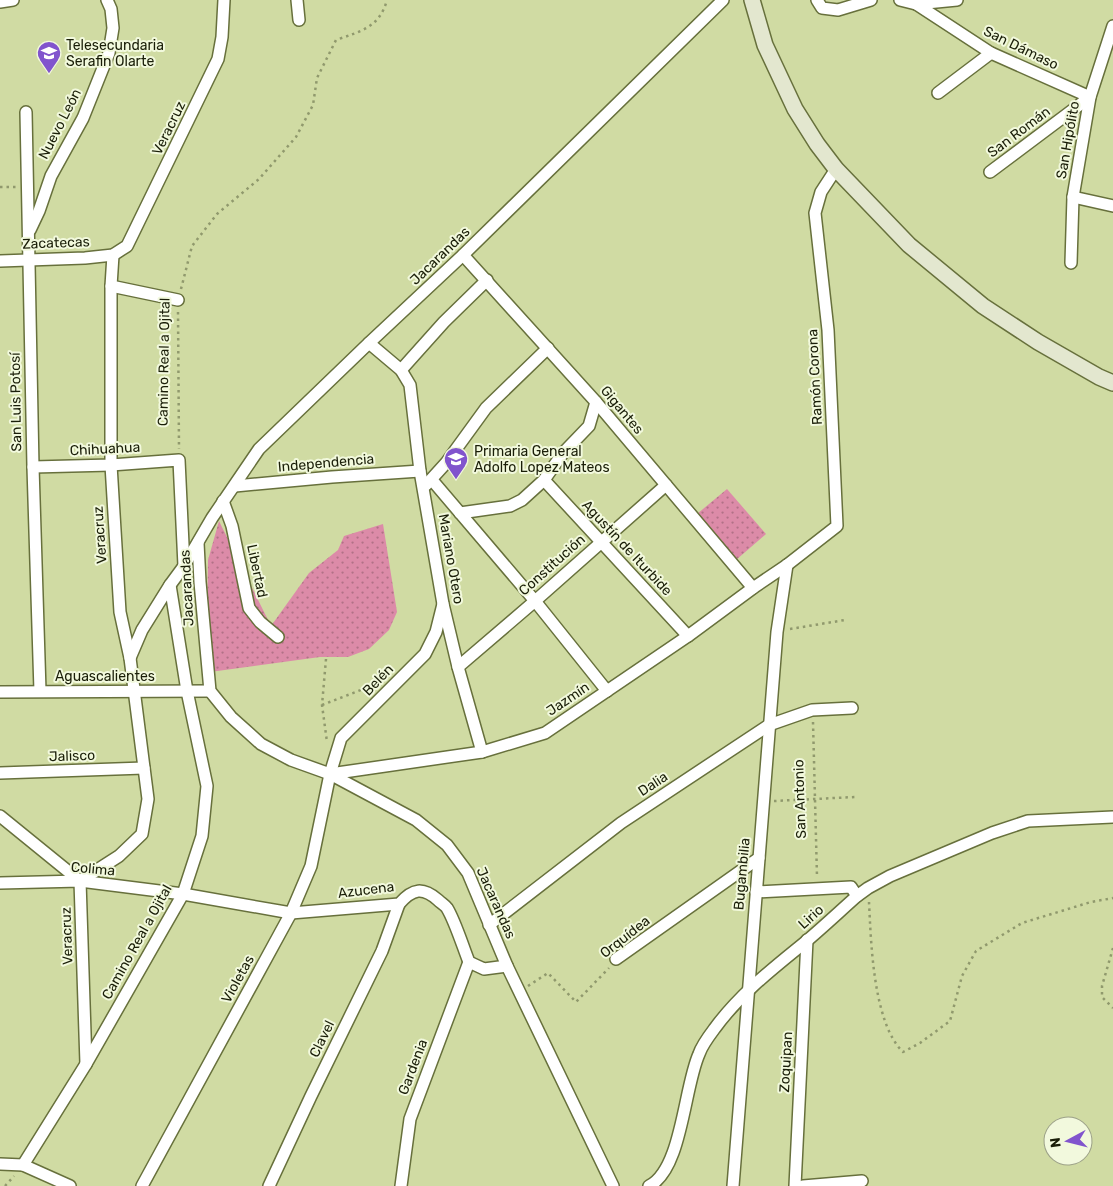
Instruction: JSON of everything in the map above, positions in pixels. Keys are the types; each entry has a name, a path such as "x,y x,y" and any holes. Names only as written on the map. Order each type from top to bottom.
{"main road":[{"path":"752,0 765,45 796,109 817,144 836,169 909,245 982,306 1038,342 1113,383"}],"street":[{"path":"0,2 13,0"},
{"name":"Nuevo León","path":"29,232 39,211 50,176 83,118 109,53 113,28 111,9 107,0"},
{"name":"Veracruz","path":"86,1064 80,881 119,856 142,834 148,799 130,658 120,612 111,465 111,286 113,255 127,246 218,59 222,36 224,0"},
{"path":"297,0 299,20"},
{"name":"Jacarandas","path":"613,1186 507,966 468,873 447,845 416,820 330,774 291,760 261,744 230,717 210,691 198,543 223,501 259,450 369,343 464,255 723,0"},
{"path":"817,0 822,8 838,10 870,0"},
{"path":"900,0 916,2 957,0"},
{"name":"San Dámaso","path":"916,2 991,53 1090,97"},
{"name":"San Hipólito","path":"1071,263 1073,197 1090,97 1113,26"},
{"path":"938,93 991,53"},
{"name":"San Román","path":"990,172 1090,97"},
{"name":"San Luis Potosí","path":"26,112 33,467 40,691"},
{"name":"Ramón Corona","path":"787,566 837,526 828,330 815,212 821,192 836,169"},
{"path":"1073,197 1113,206"},
{"name":"Zacatecas","path":"0,261 85,258 113,255"},
{"name":"Gigantes","path":"464,255 596,402 753,588"},
{"path":"401,370 444,322 487,280"},
{"path":"111,286 178,300"},
{"name":"Mariano Otero","path":"369,343 401,370 410,385 420,471 427,484 431,536 443,604 458,667 482,752"},
{"path":"548,348 486,408 446,464 427,484 460,513 535,601 607,691"},
{"path":"460,513 510,506 522,500 544,480 563,453 589,426 596,402"},
{"path":"179,460 184,566"},
{"name":"Chihuahua","path":"33,467 111,465 179,460"},
{"name":"Independencia","path":"235,486 420,471"},
{"name":"Agustín de Iturbide","path":"544,480 688,636"},
{"name":"Constitución","path":"458,667 666,485"},
{"name":"Libertad","path":"223,501 232,526 249,608 260,622 278,637"},
{"path":"130,658 142,630 198,543"},
{"name":"Jazmín","path":"330,774 482,752 545,733 787,566"},
{"name":"Bugambilia","path":"733,1186 777,632 787,566"},
{"name":"Camino Real a Ojital","path":"25,1166 86,1064 183,894 202,836 208,786 188,692 170,585"},
{"name":"Belén","path":"330,774 341,738 424,654 436,632 443,604"},
{"name":"Aguascalientes","path":"0,692 210,691"},
{"name":"Dalia","path":"489,924 621,822 769,724 812,710 852,708"},
{"name":"Jalisco","path":"0,773 144,768"},
{"name":"Violetas","path":"142,1186 291,913 311,866 330,774"},
{"path":"0,816 80,881"},
{"name":"Lirio","path":"649,1186 659,1179 669,1165 676,1146 689,1086 699,1053 726,1014 749,988 857,896 868,888 922,862 992,833 1028,821 1113,817"},
{"name":"Orquídea","path":"616,960 759,858"},
{"name":"Colima","path":"0,883 80,881 183,894"},
{"path":"756,892 851,887 857,896"},
{"name":"Azucena","path":"183,894 291,913 399,904 407,895 415,891 424,891 431,894 446,908 469,962"},
{"name":"Clavel","path":"269,1186 310,1096 382,951 399,904"},
{"name":"Zoquipan","path":"795,1186 807,940"},
{"path":"469,962 484,970 507,966"},
{"name":"Gardenia","path":"401,1186 410,1119 469,962"},
{"path":"0,1164 25,1166 70,1186"},
{"path":"803,1186 862,1181"}],"path":[{"name":"Camino Real a Ojital","path":"179,460 178,300 192,246 217,214 258,179 296,137 313,105 317,78 336,40 367,29 383,12 387,0"},
{"path":"0,187 28,187"},
{"path":"431,536 460,513"},
{"path":"777,632 845,620"},
{"path":"326,659 322,705 327,748"},
{"path":"322,705 382,681"},
{"name":"San Antonio","path":"812,710 818,888"},
{"path":"764,802 855,797"},
{"path":"868,888 872,959 878,994 896,1045 904,1052 950,1021 962,976 976,951 1022,923 1091,902 1113,898"},
{"path":"1113,948 1102,986 1102,997 1113,1008"},
{"name":"Orquídea","path":"520,991 548,973 576,1002 616,960"}],"shaded area":[{"path":"727,489 766,534 736,560 697,514"},
{"path":"219,521 271,626 309,573 338,550 344,536 383,524 397,612 389,630 369,649 348,657 320,657 210,672 207,616 208,560"}],"place":[{"name":"Telesecundaria Serafin Olarte","path":"49,74"},
{"name":"Primaria General Adolfo Lopez Mateos","path":"456,480"}]}
